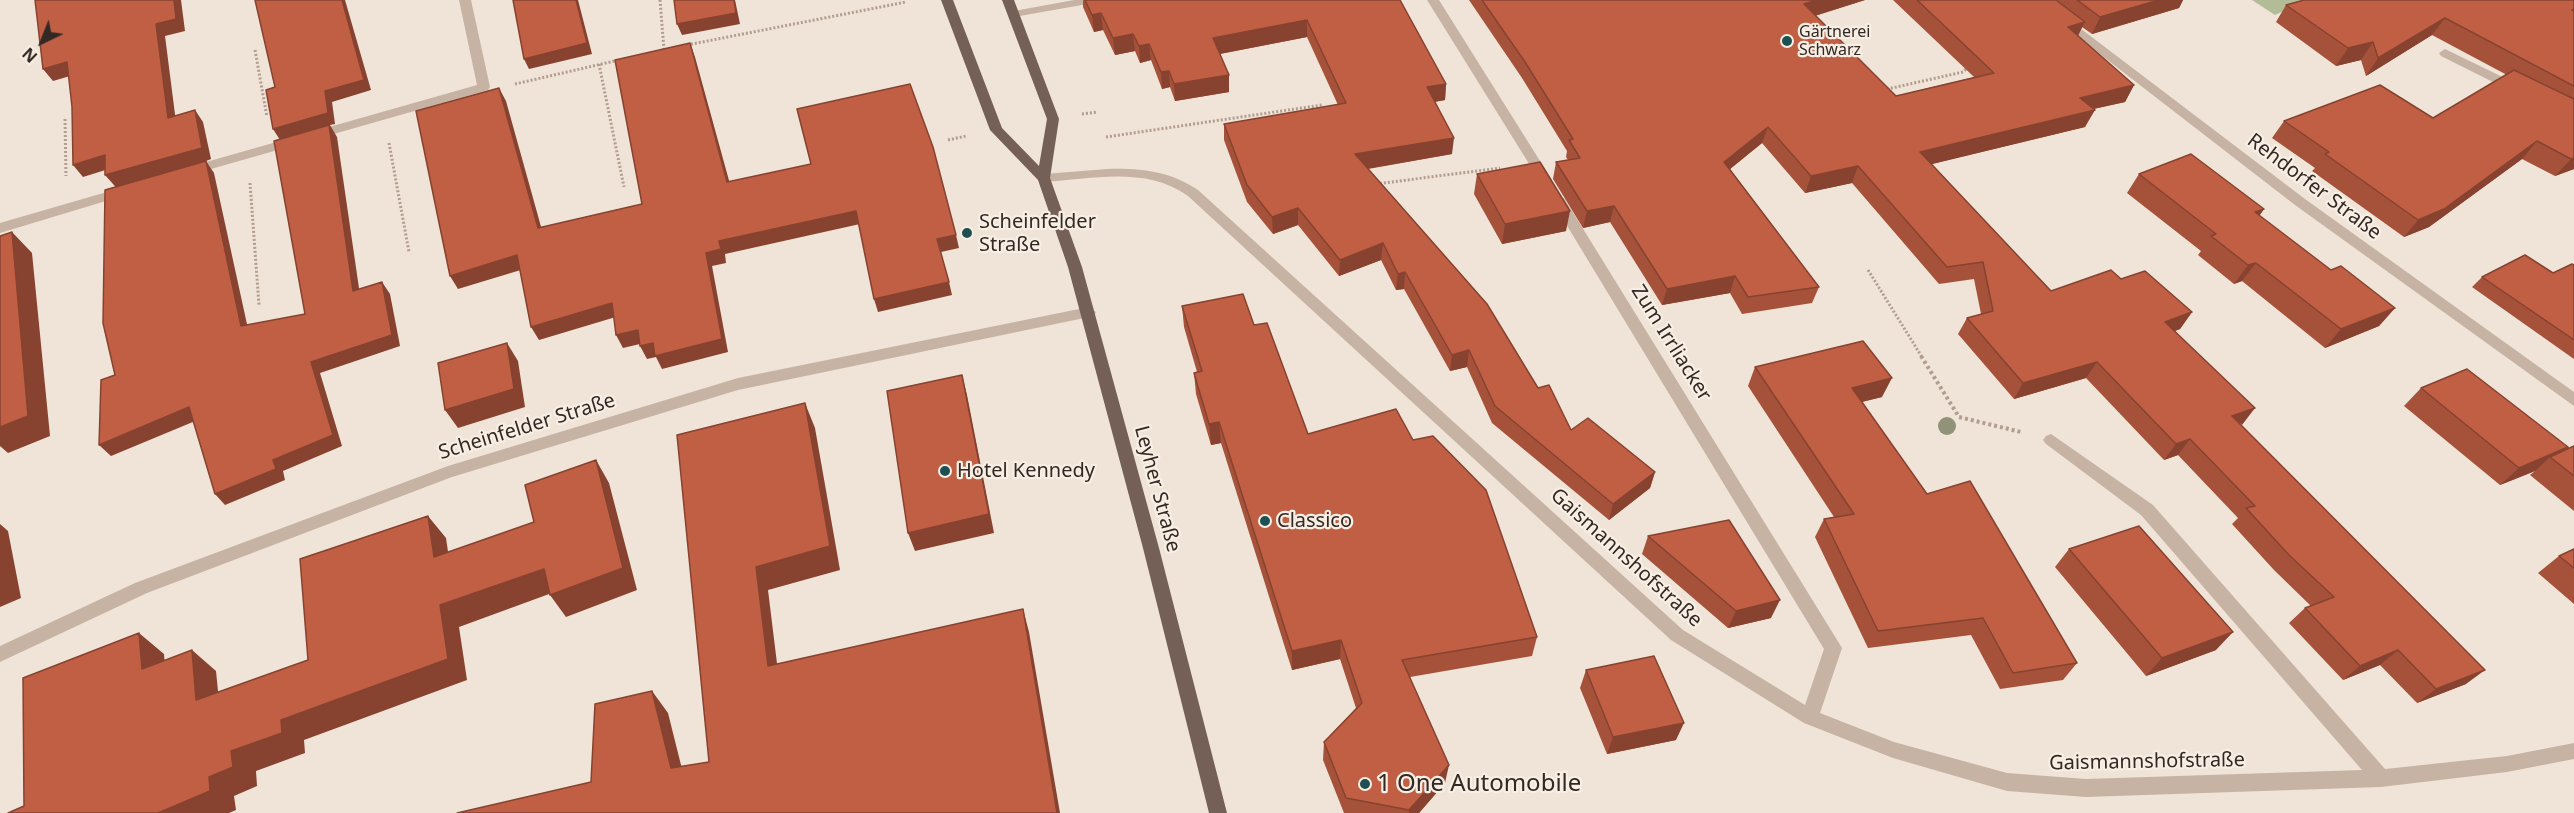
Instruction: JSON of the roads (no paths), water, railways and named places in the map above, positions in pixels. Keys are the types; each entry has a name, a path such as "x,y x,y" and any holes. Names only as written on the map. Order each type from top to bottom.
{"main road":[{"name":"Leyher Straße","path":"947,0 996,130 1044,178 1089,312 1218,813"},
{"name":"Leyher Straße","path":"1008,0 1053,119 1044,178"}],"street":[{"path":"179,174 484,87 465,0"},
{"path":"1014,14 1092,0"},
{"name":"Zum Irrliacker","path":"1433,0 1833,648 1810,717"},
{"name":"Rehdorfer Straße","path":"2036,0 2300,202 2574,400"},
{"path":"2445,53 2524,93"},
{"name":"Gaismannshofstraße","path":"1044,178 1145,175 1170,180 1194,193 1677,635 1810,717 1893,750 2007,782 2086,788 2381,778 2507,764 2574,751"},
{"path":"0,228 134,188"},
{"name":"Scheinfelder Straße","path":"0,654 141,588 448,472 738,384 1089,312"},
{"path":"2051,440 2147,510 2381,778"}],"place":[{"name":"Gärtnerei Schwarz","path":"1787,41"},
{"name":"Scheinfelder Straße","path":"967,233"},
{"name":"Hotel Kennedy","path":"945,471"},
{"name":"Classico","path":"1265,521"},
{"name":"1 One Automobile","path":"1365,784"}]}
